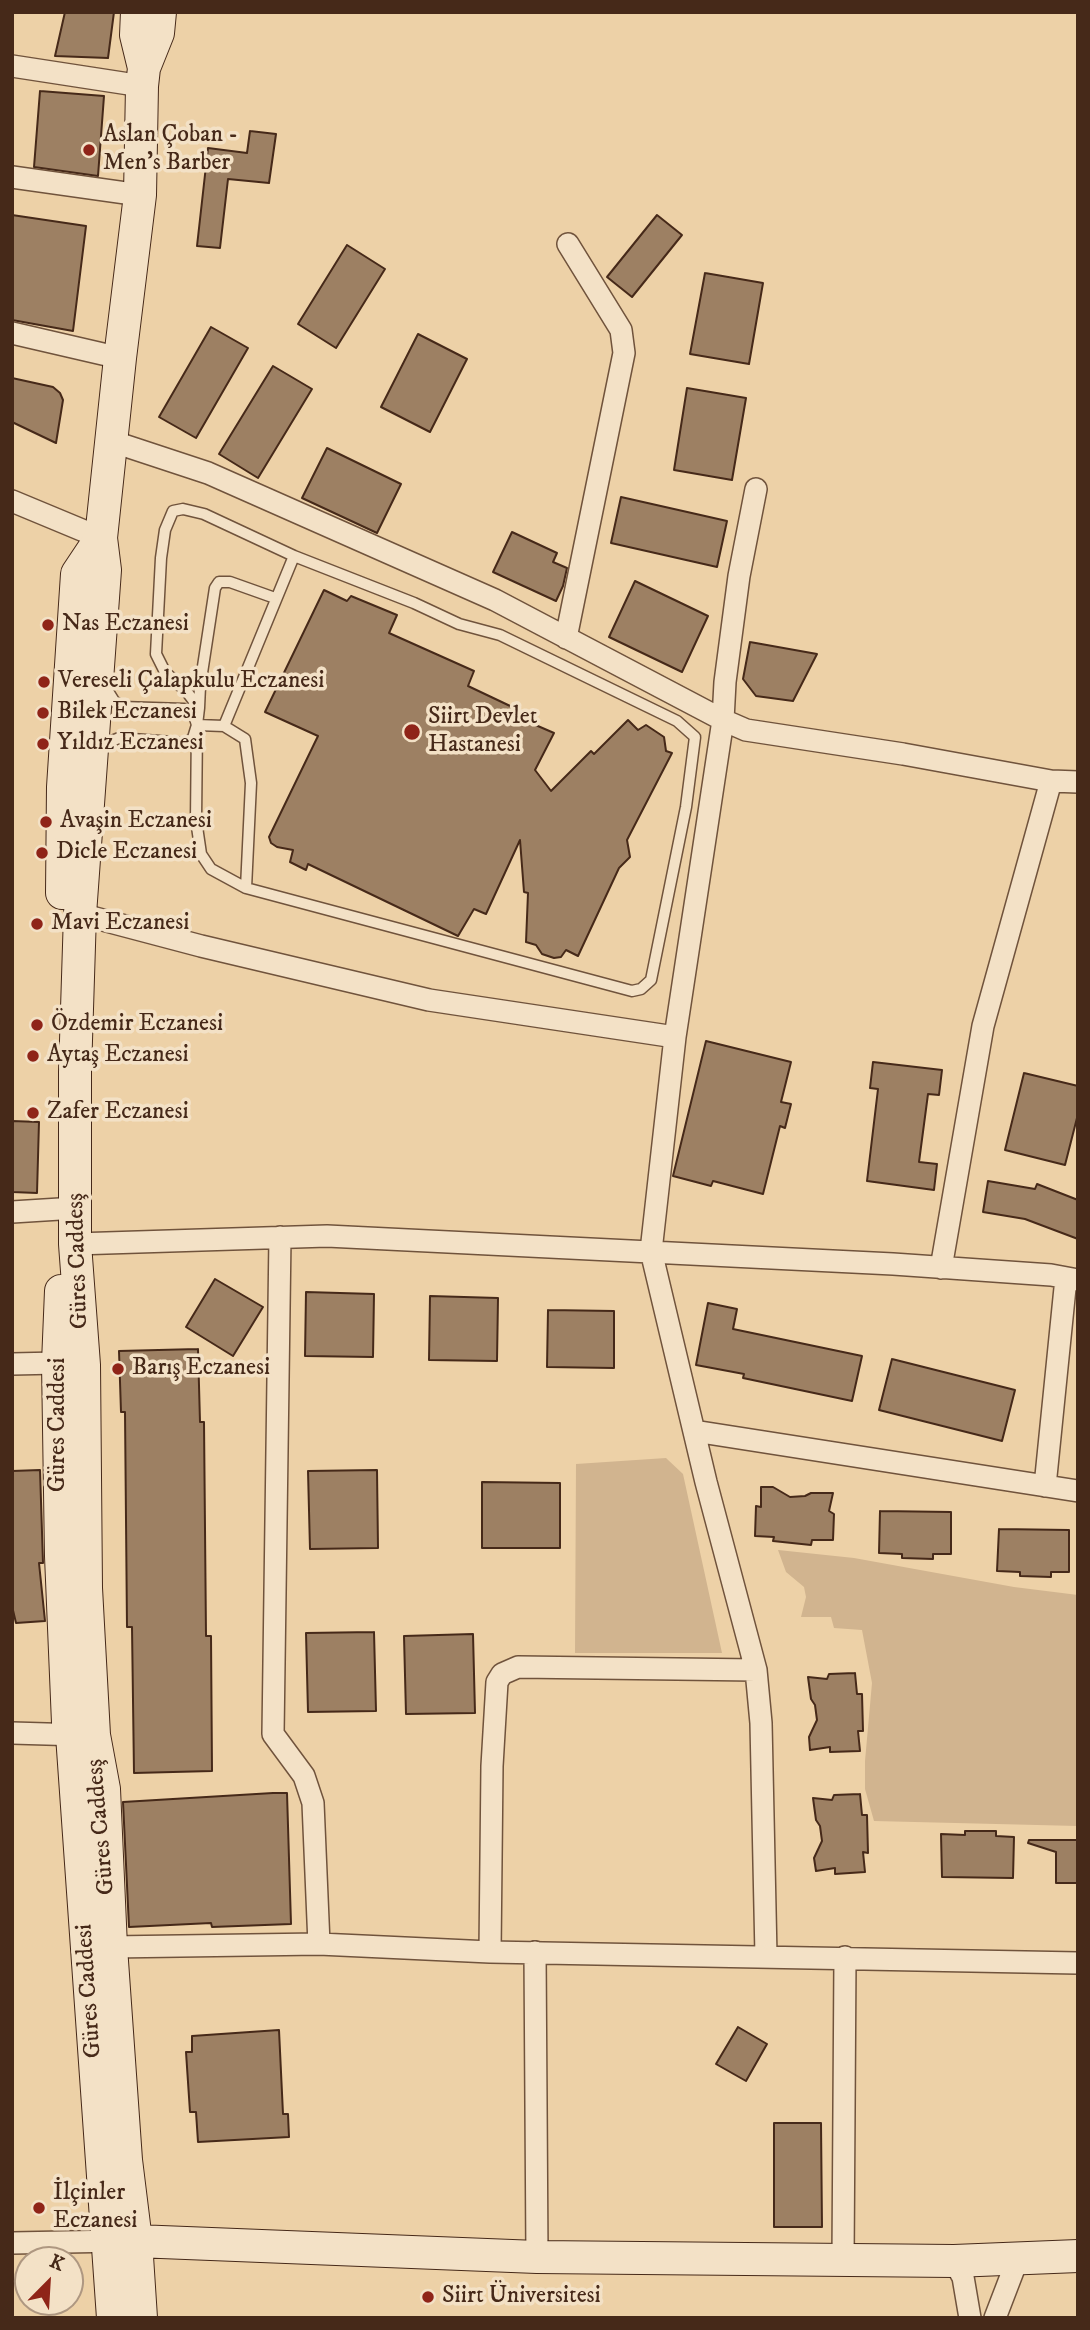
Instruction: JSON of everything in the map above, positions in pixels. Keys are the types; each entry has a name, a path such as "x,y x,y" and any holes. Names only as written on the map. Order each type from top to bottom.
{"street":[{"path":"12,500 101,538 140,195 143,77 136,36 138,12"},
{"path":"143,77 158,33 160,12"},
{"path":"12,66 143,77"},
{"path":"12,177 140,195"},
{"path":"566,638 624,353 621,330 568,244"},
{"path":"12,332 120,358"},
{"path":"111,441 221,479 495,600 746,730 903,754 1051,781 1078,782"},
{"path":"756,489 739,576 725,682 723,720 675,1037 651,1251 756,1670 761,1723 766,1956"},
{"name":"Güres Caddesş","path":"101,538 105,570 80,914 68,1208 75,1244 84,1365 86,1588 83,1735 104,1789 111,1947 126,2160 122,2241 141,2318"},
{"name":"Güres Caddesi","path":"101,538 77,575 63,788 68,1208 58,1363 61,1556 68,1723 83,1735 122,2241 113,2318"},
{"path":"941,1268 983,1026 1051,781"},
{"path":"80,914 201,946 429,1000 675,1037"},
{"path":"12,1212 68,1208"},
{"path":"75,1244 327,1236 651,1251 941,1268 1072,1279 1045,1486"},
{"path":"280,1237 273,1734 304,1776 313,1803 318,1944"},
{"path":"12,1364 58,1363"},
{"path":"694,1431 1078,1491"},
{"path":"490,1952 492,1766 497,1682 502,1674 518,1667 756,1670"},
{"path":"12,1733 83,1735"},
{"path":"111,1947 318,1944 490,1952 1078,1963"},
{"path":"536,1952 537,2257"},
{"path":"843,2260 845,1957"},
{"path":"12,2243 122,2241 537,2257 954,2261 1078,2256"},
{"path":"995,2318 1018,2258"},
{"path":"954,2261 963,2277 970,2318"}],"lane":[{"path":"199,708 187,692 165,673 156,654 161,558 173,510 183,509 204,514 459,624 500,635 677,721 695,737 686,807 651,980 641,989 632,990 246,888 211,869 201,854 197,820 197,725 215,588 219,582 230,582 275,598"},
{"path":"224,726 294,555"},
{"path":"92,760 107,743 118,738 186,743 193,737 197,725 194,715 184,709 121,707 98,677"},
{"path":"197,725 224,726 245,739 251,783 246,888"}],"shaded area":[{"path":"666,1458 683,1474 722,1653 575,1653 576,1464"},
{"path":"778,1550 854,1558 1014,1587 1078,1595 1078,1826 874,1821 865,1789 872,1683 862,1630 834,1628 831,1617 801,1617 806,1597 804,1587 786,1572"}],"building":[{"path":"65,12 114,12 108,58 55,56"},
{"path":"40,91 104,96 98,176 34,167"},
{"path":"250,131 276,134 269,183 228,179 220,248 197,246 208,148 247,153"},
{"path":"12,215 86,226 73,331 12,320"},
{"path":"657,215 682,235 632,297 607,277"},
{"path":"347,245 385,269 336,348 298,324"},
{"path":"705,273 763,283 749,364 690,354"},
{"path":"211,327 248,348 196,438 159,417"},
{"path":"418,334 467,359 430,432 381,407"},
{"path":"273,366 312,389 258,478 219,454"},
{"path":"12,378 53,387 60,393 63,400 56,443 12,422"},
{"path":"687,388 746,398 732,480 674,470"},
{"path":"327,448 401,484 377,533 302,498"},
{"path":"621,497 727,521 717,567 611,543"},
{"path":"512,532 557,553 553,562 567,568 556,601 493,572"},
{"path":"635,581 708,616 682,672 609,637"},
{"path":"324,590 347,601 351,596 397,615 389,633 474,671 468,686 527,714 524,720 554,733 535,770 551,791 591,751 594,754 628,720 638,730 646,725 664,737 666,751 672,753 627,840 630,857 619,868 578,956 566,950 561,957 554,958 542,954 536,945 526,942 528,893 524,892 520,840 486,914 474,909 458,936 308,864 306,870 290,862 293,850 271,843 269,837 318,736 265,712"},
{"path":"750,642 817,654 793,701 756,696 743,679"},
{"path":"706,1041 791,1062 781,1102 791,1104 785,1128 780,1126 763,1194 713,1181 711,1186 673,1176"},
{"path":"873,1062 942,1070 939,1095 928,1094 919,1162 937,1164 934,1190 867,1181 878,1089 870,1088"},
{"path":"1024,1073 1078,1086 1078,1114 1065,1165 1005,1150"},
{"path":"12,1121 39,1122 37,1193 12,1192"},
{"path":"988,1181 1035,1189 1037,1184 1078,1200 1078,1239 1025,1219 983,1212"},
{"path":"215,1279 263,1307 233,1356 186,1327"},
{"path":"306,1292 374,1294 373,1357 305,1356"},
{"path":"430,1296 498,1298 497,1361 429,1360"},
{"path":"708,1303 737,1309 733,1329 862,1356 852,1401 696,1365"},
{"path":"548,1310 614,1311 614,1368 547,1367"},
{"path":"198,1349 200,1422 204,1422 206,1636 211,1636 212,1771 134,1773 132,1627 127,1627 125,1412 121,1412 119,1351"},
{"path":"892,1359 1015,1390 1002,1441 879,1410"},
{"path":"40,1470 43,1563 39,1563 45,1621 16,1623 12,1606 12,1471"},
{"path":"377,1470 378,1548 310,1549 308,1471"},
{"path":"482,1482 560,1483 560,1548 482,1548"},
{"path":"761,1487 773,1487 790,1497 833,1493 829,1511 834,1514 833,1540 812,1540 811,1545 755,1536 756,1506 761,1507"},
{"path":"880,1511 951,1512 951,1554 933,1554 933,1559 902,1558 902,1554 879,1553"},
{"path":"999,1529 1069,1530 1069,1572 1051,1572 1051,1577 1020,1576 1020,1572 997,1571"},
{"path":"374,1632 376,1711 308,1712 306,1633"},
{"path":"473,1634 475,1713 406,1714 404,1636"},
{"path":"855,1673 857,1694 862,1694 863,1731 858,1731 860,1751 830,1752 830,1747 810,1750 809,1737 817,1720 808,1677 827,1679 829,1674"},
{"path":"287,1793 291,1924 212,1927 211,1923 129,1927 123,1802"},
{"path":"860,1794 862,1815 867,1815 868,1853 863,1852 865,1872 835,1874 835,1868 816,1871 814,1858 822,1841 813,1798 832,1800 834,1795"},
{"path":"965,1831 996,1831 996,1836 1014,1837 1013,1878 942,1877 941,1834 965,1835"},
{"path":"1029,1840 1078,1840 1078,1883 1056,1883 1056,1852 1028,1843"},
{"path":"738,2027 767,2044 746,2081 716,2064"},
{"path":"279,2030 283,2114 288,2114 289,2137 198,2142 196,2112 190,2112 186,2052 192,2052 192,2036"},
{"path":"774,2123 821,2123 822,2227 774,2227"}],"place":[{"name":"Aslan Çoban - Men's Barber","path":"89,150"},
{"name":"Nas Eczanesi","path":"48,625"},
{"name":"Vereseli Çalapkulu Eczanesi","path":"44,682"},
{"name":"Bilek Eczanesi","path":"43,713"},
{"name":"Siirt Devlet Hastanesi","path":"412,732"},
{"name":"Yıldız Eczanesi","path":"43,744"},
{"name":"Avaşin Eczanesi","path":"46,822"},
{"name":"Dicle Eczanesi","path":"42,853"},
{"name":"Mavi Eczanesi","path":"37,924"},
{"name":"Özdemir Eczanesi","path":"37,1025"},
{"name":"Aytaş Eczanesi","path":"33,1056"},
{"name":"Zafer Eczanesi","path":"33,1113"},
{"name":"Barış Eczanesi","path":"118,1369"},
{"name":"İlçinler Eczanesi","path":"39,2208"},
{"name":"Siirt Üniversitesi","path":"428,2297"}]}
